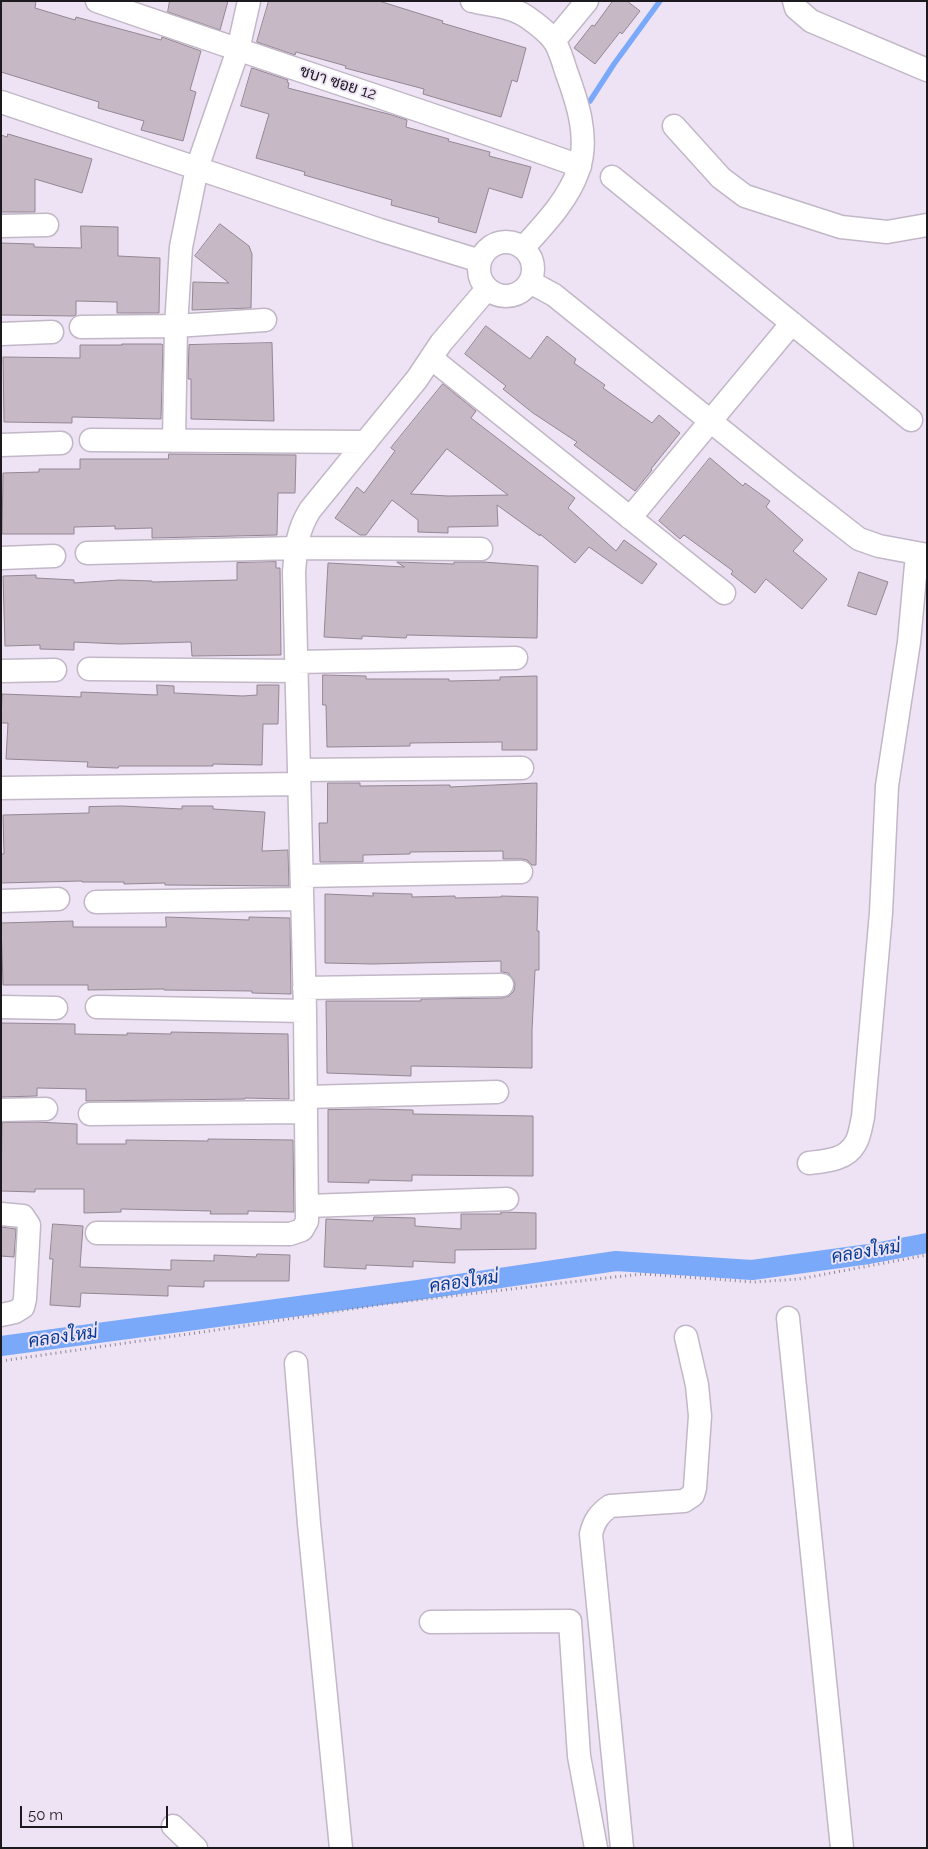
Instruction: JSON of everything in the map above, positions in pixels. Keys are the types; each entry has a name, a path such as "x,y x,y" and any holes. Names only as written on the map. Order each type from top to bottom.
{"street":[{"name":"ชบา ซอย 12","path":"97,1 580,166"},
{"path":"174,441 176,326 181,247 197,168 238,50 249,1"},
{"path":"472,1 506,8 525,15 546,32 554,41 576,97 582,127 583,152 580,166 566,194 550,218 523,248"},
{"path":"554,41 587,1"},
{"path":"794,1 796,8 811,21 927,70"},
{"path":"1,102 371,227 480,261"},
{"path":"674,126 720,178 745,196 841,227 887,232 927,225"},
{"path":"612,177 911,420"},
{"path":"1,226 47,225"},
{"path":"512,242 523,248 531,258 533,270 530,282 521,292 509,296 496,294 487,289 481,281 480,261 487,249 498,243 512,242"},
{"path":"530,282 554,295 860,539 879,546 922,555 888,786 881,914 863,1117 856,1144 844,1156 809,1163"},
{"path":"97,1233 290,1234 302,1230 307,1220 302,876 294,572 296,548 301,525 310,510 348,461 366,442 417,379 442,343 487,289"},
{"path":"81,327 176,326 265,320"},
{"path":"630,518 792,323"},
{"path":"1,334 52,332"},
{"path":"431,358 724,593"},
{"path":"91,440 366,442"},
{"path":"1,445 61,443"},
{"path":"87,553 296,548 481,549"},
{"path":"1,558 54,556"},
{"path":"89,669 296,667 516,658"},
{"path":"1,671 55,670"},
{"path":"1,788 522,768"},
{"path":"302,876 521,872"},
{"path":"1,901 58,899"},
{"path":"96,902 301,899"},
{"path":"304,988 502,985"},
{"path":"1,1007 56,1008"},
{"path":"96,1007 304,1011"},
{"path":"90,1114 306,1104 497,1092"},
{"path":"1,1110 46,1109"},
{"path":"308,1206 507,1199"},
{"path":"1,1214 23,1216 29,1225 23,1308 1,1315"},
{"path":"788,1318 842,1848"},
{"path":"622,1848 591,1534 594,1522 600,1513 610,1506 684,1501 693,1495 696,1488 700,1416 697,1385 686,1337"},
{"path":"296,1363 310,1534 340,1848"},
{"path":"431,1622 570,1621 580,1756 596,1848"},
{"path":"173,1826 196,1848"}],"path":[{"path":"1,1361 384,1304 605,1278 643,1274 754,1282 798,1279 927,1255"}],"building":[{"path":"1,1 36,1 35,8 75,20 76,17 161,40 162,37 201,51 190,90 196,92 183,141 141,130 144,121 98,108 99,102 1,72"},
{"path":"170,1 228,1 220,30 168,12"},
{"path":"269,1 379,1 443,21 442,23 526,48 517,82 512,80 501,117 423,94 424,89 345,68 346,66 296,52 295,55 257,42"},
{"path":"613,1 627,1 640,11 622,34 620,32 595,64 574,48"},
{"path":"252,68 288,80 288,88 392,115 407,120 406,127 490,152 489,156 531,167 522,198 489,188 476,233 438,222 439,218 391,205 392,200 304,175 305,172 256,158 269,114 241,106"},
{"path":"8,134 92,159 82,193 35,179 35,212 1,212 1,135 7,137"},
{"path":"220,224 249,246 252,254 251,308 192,310 193,282 229,283 195,256"},
{"path":"81,226 118,227 118,256 160,258 159,313 117,313 117,302 76,301 76,315 74,316 1,315 1,243 34,244 34,247 81,248"},
{"path":"486,326 530,359 547,336 576,359 574,363 605,385 603,388 652,423 659,415 680,433 635,491 574,445 577,442 533,413 503,389 506,386 465,354"},
{"path":"272,343 274,421 191,419 191,379 188,379 189,345"},
{"path":"80,345 163,345 161,419 72,417 72,423 4,422 3,357 80,358"},
{"path":"443,384 476,411 471,418 575,498 568,508 616,551 624,540 657,564 642,584 589,547 575,563 540,534 540,536 497,505 498,526 448,527 448,533 418,532 418,520 392,500 366,535 360,535 335,518 357,487 364,493 395,451 391,448","holes":["447,449 508,495 448,496 411,494"]},
{"path":"169,454 296,455 295,493 278,493 277,535 152,538 152,528 115,529 115,526 74,527 74,534 2,534 3,473 39,472 39,469 80,469 80,459 168,459"},
{"path":"710,458 743,486 745,483 770,501 766,507 803,540 793,551 827,579 802,609 766,579 755,593 731,574 733,571 684,535 680,539 659,521"},
{"path":"276,562 276,568 280,568 281,655 192,656 191,642 120,644 74,642 74,650 40,649 40,645 5,646 3,576 36,575 36,578 74,580 74,583 119,580 152,582 237,580 237,563"},
{"path":"397,562 454,564 454,562 483,562 538,566 537,638 407,635 406,638 362,636 362,639 324,637 328,563 404,567"},
{"path":"859,572 888,582 876,615 848,606"},
{"path":"323,675 366,676 366,679 449,679 449,681 500,680 500,677 537,676 537,750 502,750 502,742 410,743 410,746 327,747 326,705 323,705"},
{"path":"157,685 174,686 174,693 243,696 257,695 257,685 279,685 278,724 263,724 262,765 213,764 213,766 119,766 118,768 87,767 88,762 6,759 8,723 1,723 2,694 81,697 81,692 157,695"},
{"path":"328,783 360,783 360,786 450,785 450,787 537,783 536,865 532,865 527,860 503,859 503,851 410,852 410,854 363,855 363,862 320,862 319,823 327,823"},
{"path":"122,806 182,809 182,806 213,806 213,809 265,812 262,851 288,850 289,886 165,885 165,883 124,884 124,882 82,881 1,883 1,854 4,854 3,815 89,813 89,807"},
{"path":"373,893 412,894 412,897 538,897 539,970 535,970 532,1068 411,1066 411,1076 327,1073 326,1001 421,1001 421,999 502,998 509,996 514,991 515,984 513,979 508,973 501,972 501,961 373,964 325,963 325,894 373,896"},
{"path":"166,917 249,920 249,917 290,918 291,994 164,989 88,990 88,985 3,985 1,923 73,921 73,927 166,927"},
{"path":"1,1023 75,1024 75,1034 127,1035 127,1033 171,1034 171,1032 288,1034 289,1099 86,1101 86,1089 37,1088 37,1096 1,1097"},
{"path":"328,1110 413,1110 413,1114 533,1116 533,1176 412,1175 412,1181 369,1180 369,1183 328,1182"},
{"path":"2,1123 77,1124 77,1144 126,1144 126,1140 293,1140 294,1212 248,1211 248,1214 210,1214 211,1211 121,1209 121,1212 84,1213 84,1189 35,1189 35,1192 1,1191"},
{"path":"501,1212 536,1213 536,1249 455,1250 455,1263 413,1261 413,1267 366,1265 366,1269 324,1267 326,1219 373,1221 374,1217 415,1218 415,1226 461,1229 461,1214 501,1214"},
{"path":"53,1224 83,1226 80,1267 171,1270 171,1260 214,1261 214,1255 256,1257 257,1254 290,1255 289,1281 204,1281 204,1287 168,1286 168,1296 81,1293 80,1307 50,1305 53,1259 50,1259"},
{"path":"1,1227 16,1229 14,1257 1,1256"}],"waterway":[{"path":"590,101 614,64 660,1"},
{"name":"คลองใหม่","path":"1,1346 418,1290 616,1261 752,1270 869,1254 927,1243"}]}
